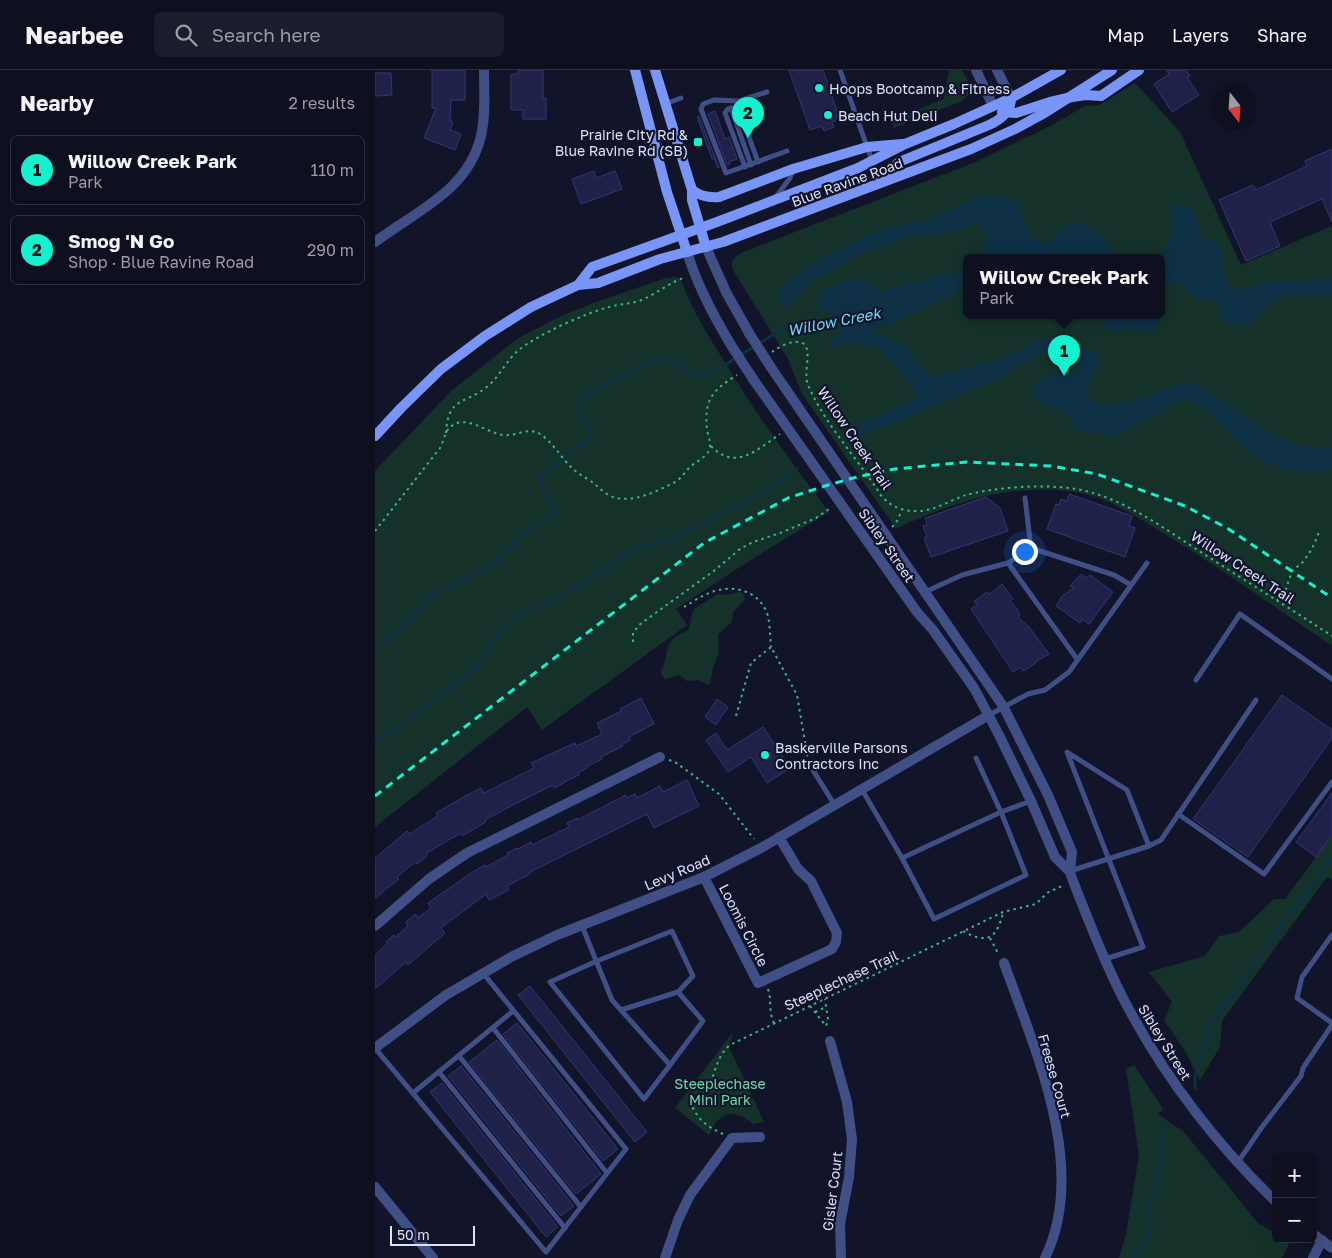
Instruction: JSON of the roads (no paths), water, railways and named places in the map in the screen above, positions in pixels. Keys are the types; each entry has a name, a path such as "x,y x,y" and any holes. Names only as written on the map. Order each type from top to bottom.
{"main road":[{"name":"Sibley Street","path":"635,70 667,192 687,252"},
{"name":"Sibley Street","path":"655,70 692,190 692,200 706,247"},
{"name":"Blue Ravine Road","path":"578,285 592,267 772,201 872,161 905,144 1011,98 1061,70"},
{"name":"Blue Ravine Road","path":"375,436 401,408 459,354 531,307 578,285 598,283 660,260 706,247 874,187 987,142 1023,125 1072,97 1112,70"},
{"path":"993,106 1005,114 1016,113 1072,97 1103,95 1139,70"},
{"path":"874,187 899,162 989,126 1000,119 1009,107 1011,98"},
{"path":"692,190 699,195 709,198 719,197 793,170 867,147 905,144"}],"street":[{"path":"375,242 439,199 466,171 474,156 483,126 484,70"},
{"path":"976,70 993,106"},
{"path":"997,70 1011,98"},
{"name":"Sibley Street","path":"706,247 726,292 770,366 1003,706 1048,795 1072,852 1071,876"},
{"name":"Sibley Street","path":"687,252 693,273 704,296 731,345 753,379 917,612 933,630 974,688 989,714 1031,801 1055,857 1071,876 1105,959 1143,1035 1188,1102 1238,1162 1272,1198"},
{"name":"Levy Road","path":"375,1048 446,995 483,972 519,953 704,877 761,848 989,714"},
{"path":"375,926 429,879 467,853 660,757"},
{"name":"Loomis Circle","path":"704,877 758,983 832,950 837,942 837,933 811,881 798,869 779,837"},
{"name":"Freese Court","path":"1004,963 1048,1089 1060,1158 1061,1198 1054,1236 1045,1258"},
{"name":"Gisler Court","path":"830,1041 847,1102 852,1139 849,1177 840,1224 841,1258"},
{"path":"665,1258 678,1220 690,1195 732,1138 761,1137"},
{"path":"375,1187 433,1258"},
{"path":"1313,1258 1318,1237 1332,1248"}],"lane":[{"path":"840,70 872,161"},
{"path":"745,167 725,113 736,105 767,92"},
{"path":"665,104 681,98"},
{"path":"736,105 714,100 703,104 701,108 725,172 728,173 787,151"},
{"path":"736,105 757,162"},
{"path":"736,105 751,165"},
{"path":"772,201 790,178 793,170"},
{"path":"1025,498 1031,548"},
{"path":"925,592 949,579 1008,563 1031,548"},
{"path":"1031,548 1114,575 1131,585"},
{"path":"1008,563 1077,659"},
{"path":"989,714 1028,694 1045,690 1069,672 1147,563"},
{"path":"1196,680 1240,614 1332,679"},
{"path":"1071,876 1109,859 1149,846 1161,840 1256,700"},
{"path":"1105,959 1143,947 1067,752 1127,790 1149,846"},
{"path":"861,788 934,918 1026,875 1001,812 976,758"},
{"path":"811,766 834,804"},
{"path":"1178,814 1264,874 1332,782"},
{"path":"902,858 1001,812 1031,801"},
{"path":"583,926 612,1000 670,1065"},
{"path":"621,1010 678,992 693,976 671,931 550,982 644,1099 703,1021 678,992"},
{"path":"1238,1162 1301,1076 1303,1068 1330,1032 1332,1024 1297,998 1303,977 1332,935"},
{"path":"375,1048 546,1252 626,1149 483,972"},
{"path":"413,1093 513,1011"},
{"path":"493,1028 607,1173"},
{"path":"459,1056 581,1207"},
{"path":"439,1072 565,1228"}],"water":[{"path":"996,195 1017,202 1031,238 1040,242 1046,243 1050,241 1065,225 1084,225 1104,238 1109,244 1112,254 983,254 986,239 984,231 976,224 936,235 913,236 861,254 813,281 786,309 781,306 778,299 784,284 824,256 846,247 862,237 895,226 926,221 975,198"},
{"path":"1179,204 1191,209 1196,216 1202,238 1218,243 1221,248 1223,275 1232,288 1239,290 1270,282 1332,280 1332,296 1287,296 1271,304 1254,320 1244,325 1238,326 1222,320 1222,310 1216,300 1203,301 1188,295 1186,288 1176,282 1165,286 1165,254 1162,254 1171,239 1172,206"},
{"path":"963,268 963,289 890,324 870,329 899,342 929,376 944,375 1002,359 1040,339 1072,342 1097,353 1098,364 1091,378 1087,399 1105,406 1147,397 1175,385 1195,382 1237,412 1285,440 1316,448 1332,447 1332,470 1303,473 1265,463 1243,447 1206,410 1190,400 1174,403 1154,416 1112,437 1078,430 1062,410 1034,400 1032,388 1047,376 1076,372 1080,363 1066,354 1041,353 995,381 849,441 843,432 916,399 916,394 906,378 879,348 848,342 827,350 842,327 832,314 820,310 817,302 818,294 837,284 859,278 880,291 956,272"},
{"path":"1076,319 1090,319 1083,322"},
{"path":"1096,319 1159,319 1155,330 1148,333 1135,329 1111,332 1101,321"}],"waterway":[{"name":"Willow Creek","path":"375,649 413,617 429,596 496,562 530,528 551,518 553,508 539,479 590,437 591,431 589,426 578,409 579,403 585,395 637,368 657,361 666,360 674,362 696,375 710,373 780,331 840,319"},
{"path":"375,742 424,709 481,663 491,642 505,626 516,618 560,597 605,569 630,550 667,541 762,493 797,469"},
{"path":"1195,1088 1195,1076 1210,1023 1332,859"},
{"path":"1132,1258 1149,1235 1148,1213 1161,1164 1163,1122"}],"railway":[{"path":"375,796 704,543 788,498 857,477 895,469 967,462 1051,466 1097,474 1185,506 1227,528 1332,598"}],"place":[{"name":"Hoops Bootcamp & Fitness","path":"819,88"},
{"name":"Beach Hut Deli","path":"828,115"},
{"name":"Smog 'N Go","path":"748,138"},
{"name":"Prairie City Rd & Blue Ravine Rd (SB)","path":"698,142"},
{"name":"Willow Creek Park","path":"1064,376"},
{"name":"Baskerville Parsons Contractors Inc","path":"765,755"}],"park label":[{"name":"Steeplechase Mini Park","path":"720,1092"}]}
